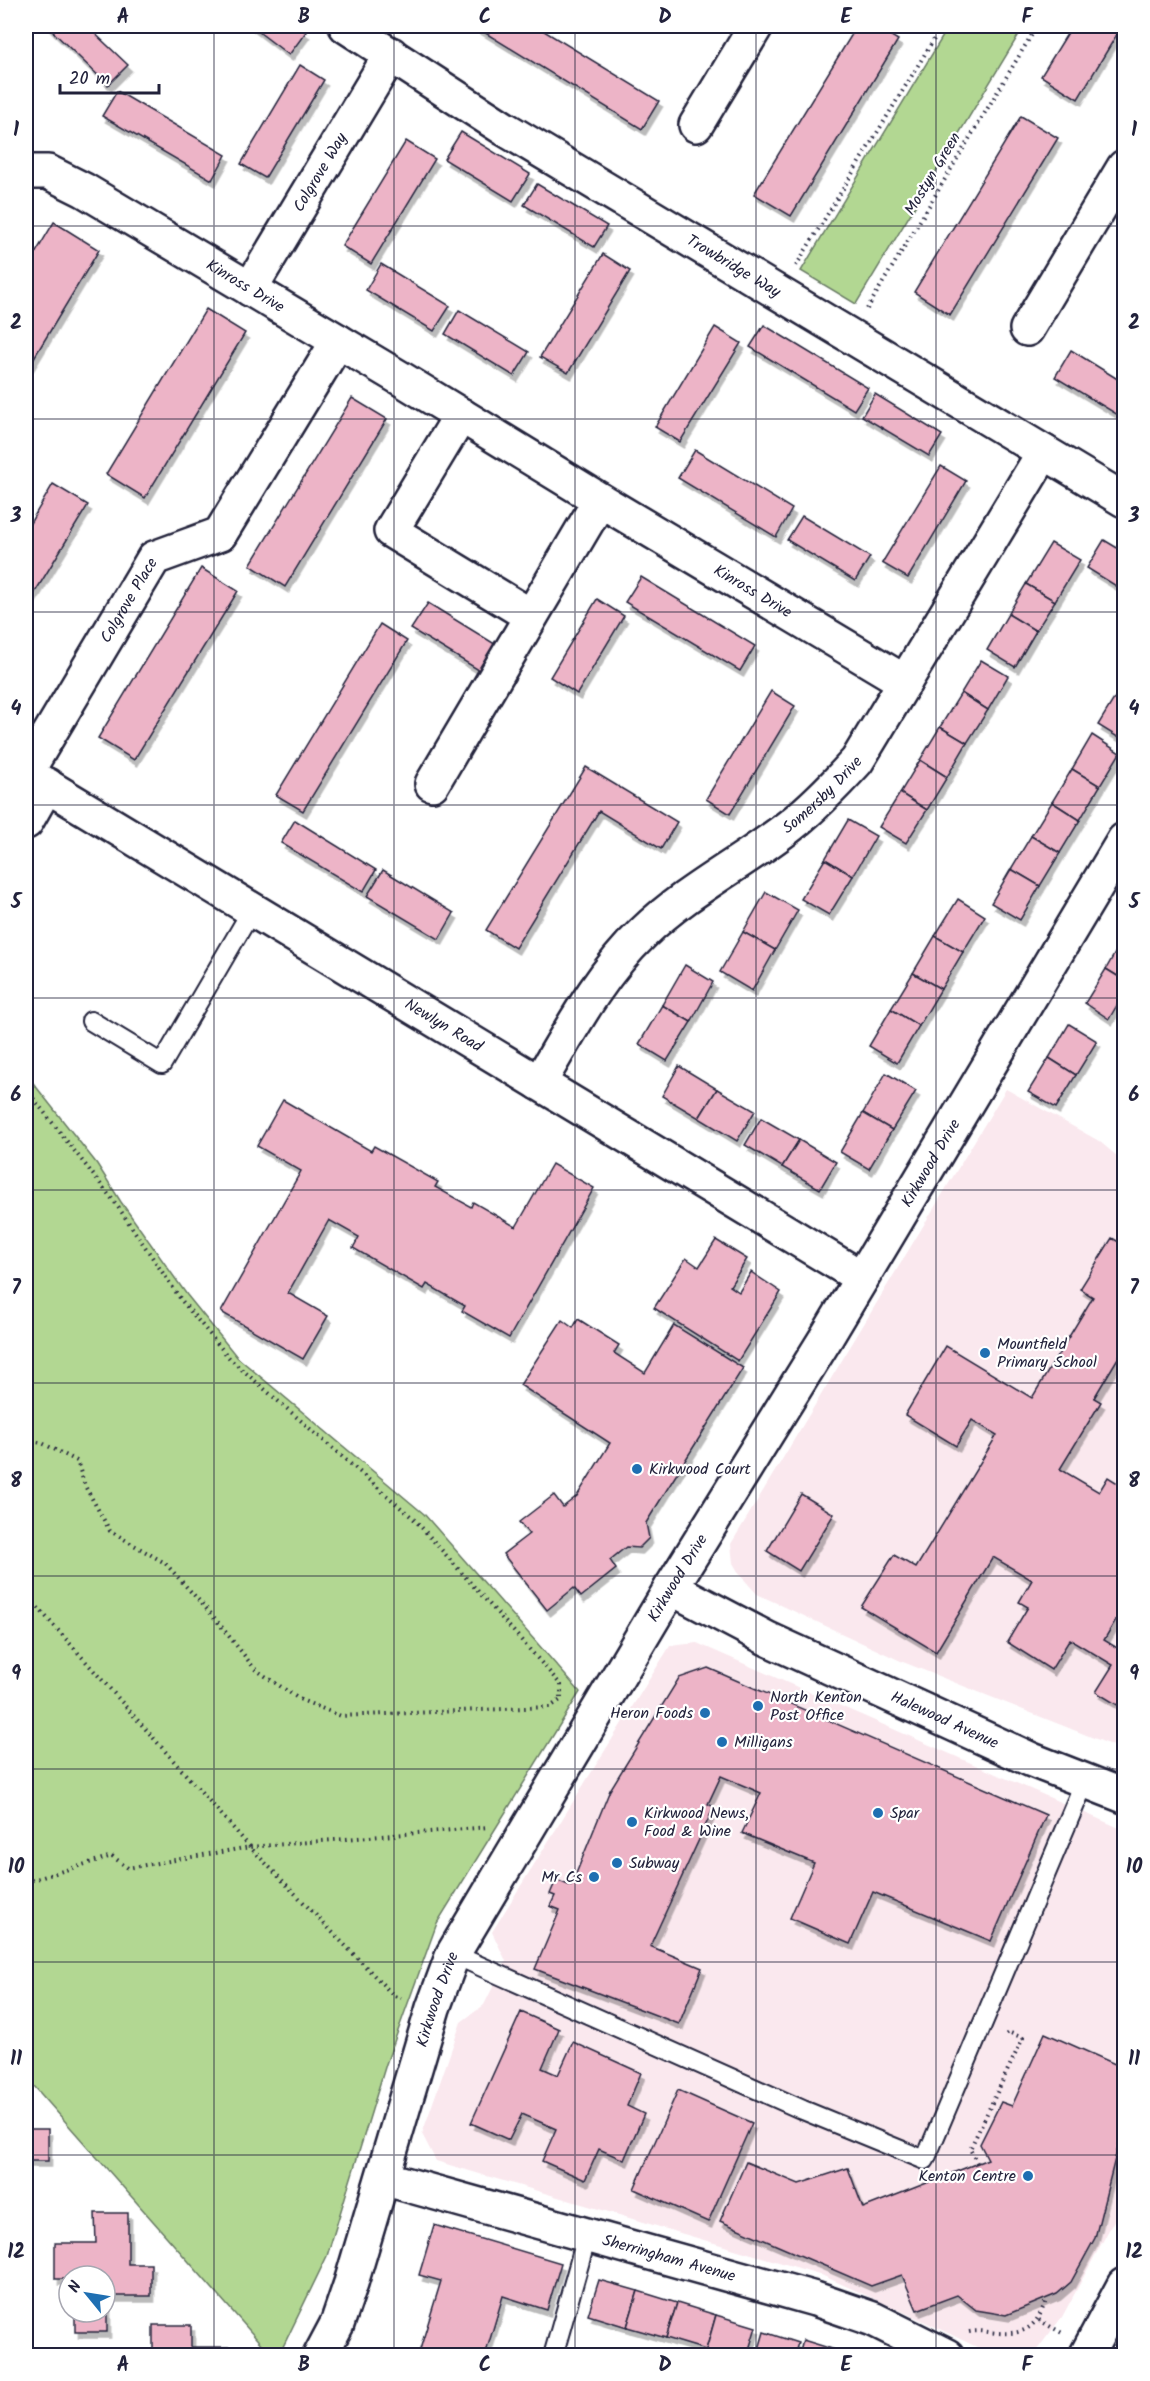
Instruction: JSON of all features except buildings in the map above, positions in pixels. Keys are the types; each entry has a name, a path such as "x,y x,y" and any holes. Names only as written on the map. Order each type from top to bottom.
{"street":[{"name":"Trowbridge Way","path":"346,26 505,129 1125,500"},
{"path":"696,124 756,26"},
{"name":"Colgrove Way","path":"250,289 391,54"},
{"name":"Kinross Drive","path":"26,172 48,172 84,190 905,682"},
{"path":"1027,329 1122,175"},
{"name":"Colgrove Place","path":"26,822 33,777 154,558 220,534 338,341"},
{"path":"461,415 391,531 531,616"},
{"name":"Somersby Drive","path":"539,1083 588,999 642,934 677,903 790,826 829,791 857,761 1044,452"},
{"path":"432,784 600,500"},
{"name":"Newlyn Road","path":"33,777 862,1278"},
{"name":"Kirkwood Drive","path":"320,2355 337,2324 433,2008 453,1954 671,1588 862,1278 1125,840"},
{"name":"Halewood Avenue","path":"671,1588 768,1639 1032,1760 1125,1796"},
{"name":"Sherringham Avenue","path":"383,2178 815,2299 873,2319 945,2354"},
{"path":"1086,2355 1125,2285"}],"lane":[{"path":"91,1021 162,1064 252,910"},
{"path":"453,1954 803,2110 925,2160 1084,1781"},
{"path":"553,2355 587,2236"}],"path":[{"path":"780,293 942,26"},
{"name":"Mostyn Green","path":"851,335 1036,26"},
{"path":"26,1089 116,1204 182,1301 231,1360 415,1520 561,1684 561,1698"},
{"path":"26,1440 42,1443 77,1461 85,1486 110,1531 165,1563 213,1616 255,1669 299,1699 341,1716 550,1707 561,1698"},
{"path":"26,1594 250,1847 394,1996 433,2008"},
{"path":"561,1698 594,1719"},
{"path":"26,1882 112,1856 128,1868 250,1847 529,1824"},
{"path":"945,2354 958,2335 978,2330 999,2333 1024,2331 1039,2319 1046,2300"}],"shaded area":[{"name":"Mountfield Primary School","path":"1006,1089 1099,1141 1124,1162 1124,1750 903,1662 757,1594 740,1575 733,1563 731,1544"},
{"path":"697,1643 1124,1830 1124,2202 1062,2317 1033,2355 993,2355 819,2274 436,2161 422,2134 461,2022 484,2005 506,1961 492,1932 670,1646"}],"green space":[{"path":"949,26 1024,26 856,304 801,271"},
{"path":"26,1074 97,1164 187,1295 237,1357 424,1514 580,1692 437,1923 386,2064 327,2256 279,2355 271,2355 26,2077"}],"place":[{"name":"Mountfield Primary School","path":"985,1353"},
{"name":"Kirkwood Court","path":"637,1469"},
{"name":"North Kenton Post Office","path":"758,1706"},
{"name":"Heron Foods","path":"705,1713"},
{"name":"Milligans","path":"722,1742"},
{"name":"Spar","path":"878,1813"},
{"name":"Kirkwood News, Food & Wine","path":"632,1822"},
{"name":"Subway","path":"617,1863"},
{"name":"Mr Cs","path":"594,1877"},
{"name":"Kenton Centre","path":"1028,2176"}]}
